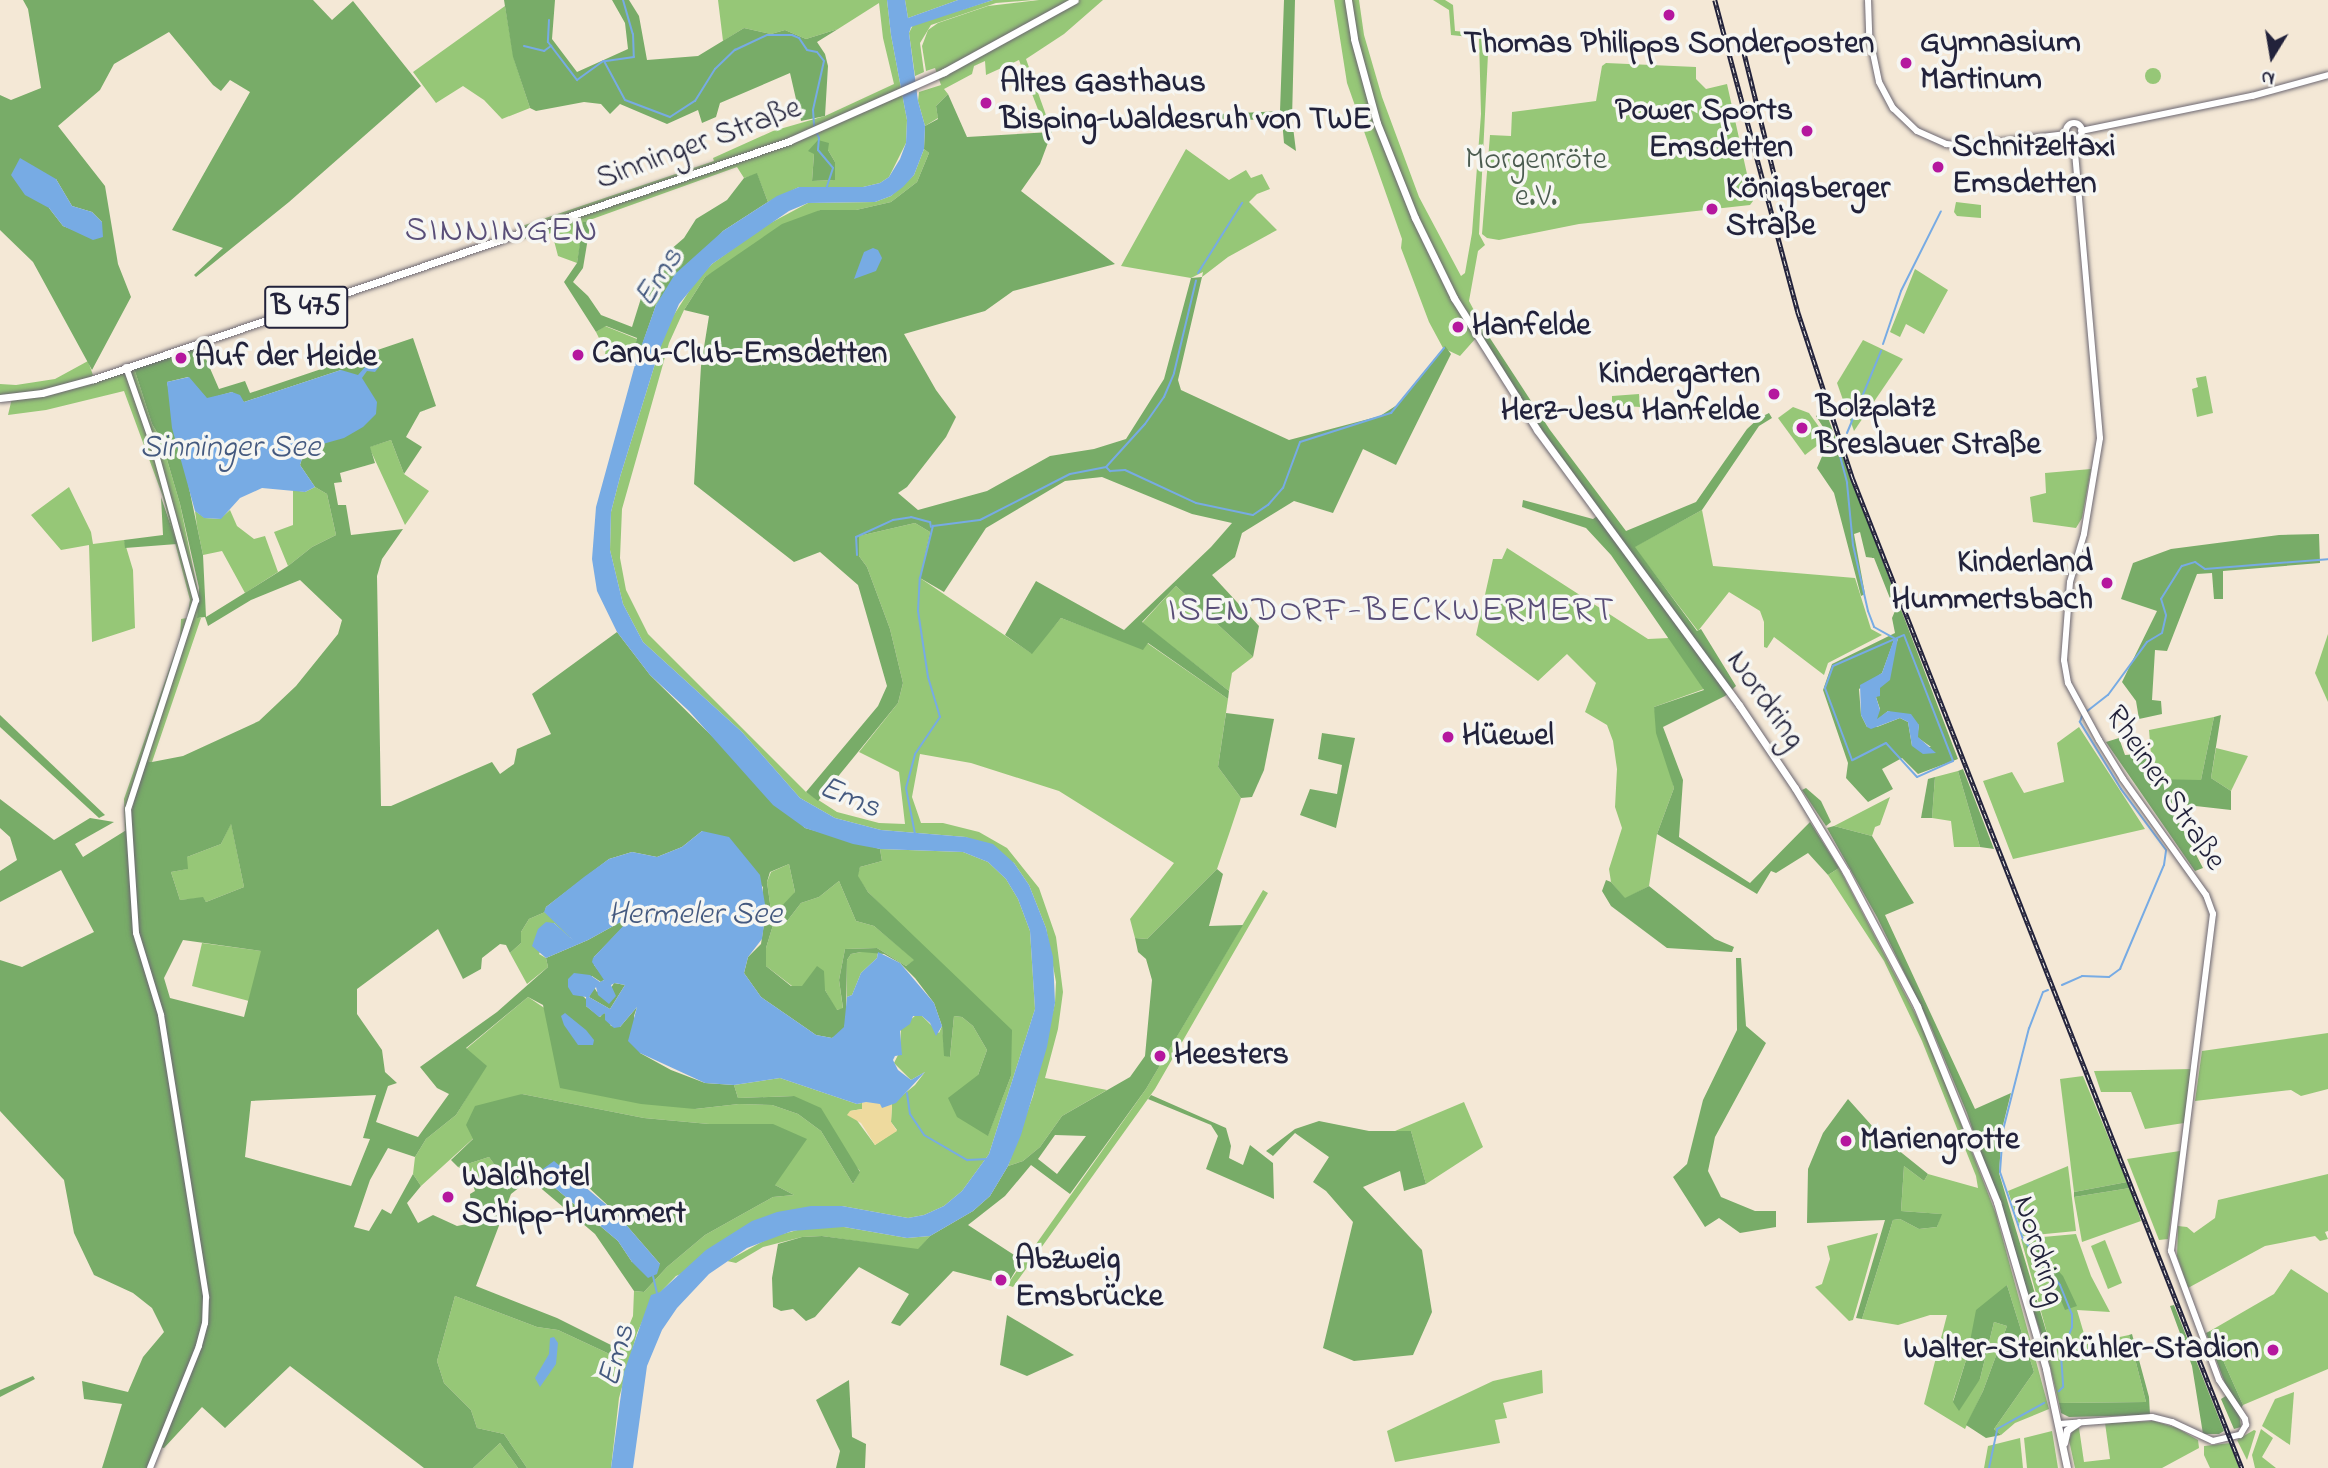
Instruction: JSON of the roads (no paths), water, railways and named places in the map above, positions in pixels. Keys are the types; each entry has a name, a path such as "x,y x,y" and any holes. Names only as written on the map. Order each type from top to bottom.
{"main road":[{"name":"Sinninger Straße","path":"126,367 805,134 944,72 1075,0"},
{"name":"Nordring","path":"1348,0 1354,39 1377,123 1410,208 1476,336 1537,430 1739,705 1818,824 1911,993 1975,1142 2020,1275 2059,1424 2067,1468"},
{"name":"B 475","path":"0,398 60,389 126,367"},
{"path":"2064,1447 2067,1430 2079,1422"}],"street":[{"path":"1868,0 1869,34 1879,82 1893,108 1917,131 1946,144 1968,146 2066,134 2074,139 2081,131 2249,97 2328,75"},
{"path":"2066,134 2067,127 2072,124 2078,125 2081,131"},
{"name":"Rheiner Straße","path":"2074,139 2101,422 2094,484 2070,582 2065,629 2068,683 2123,779 2206,895 2213,914 2171,1251 2219,1380 2245,1419 2246,1425 2240,1435 2223,1440 2208,1440 2172,1422 2152,1417 2079,1422"},
{"path":"126,367 154,447 196,600 128,809 136,933 159,1005 206,1297 199,1346 150,1468"},
{"path":"2059,1424 2079,1422"}],"water":[{"path":"887,0 905,0 908,18 958,0 993,0 911,27 909,33 918,101 925,126 924,149 914,175 903,187 891,196 875,202 808,203 789,211 712,264 679,304 659,351 620,477 611,512 610,550 623,604 643,642 742,732 800,798 835,818 881,830 966,837 993,844 1014,863 1029,885 1046,928 1053,957 1055,1003 1047,1047 1021,1135 1008,1166 990,1196 973,1211 930,1236 907,1238 844,1227 792,1231 747,1248 709,1274 677,1308 662,1330 647,1366 633,1468 611,1468 624,1372 651,1295 660,1292 706,1250 752,1221 777,1212 811,1206 842,1206 908,1218 924,1215 944,1206 962,1191 989,1154 1035,1009 1030,931 1018,899 1006,879 988,862 963,852 880,849 853,844 805,828 773,805 689,711 650,675 617,632 597,591 592,559 596,507 636,361 656,305 675,274 723,231 777,196 799,187 863,187 880,183 889,177 900,159 906,143 907,120"},
{"path":"20,158 56,179 72,206 92,212 102,222 103,237 93,240 63,226 49,208 25,195 11,175"},
{"path":"873,248 878,250 882,258 876,271 854,279 864,252"},
{"name":"Sinninger See","path":"373,358 379,367 375,372 367,371 362,378 377,402 376,414 363,427 344,438 305,449 300,465 315,487 305,492 262,488 240,498 221,519 204,518 195,511 172,428 167,382 189,377 207,398 232,392 240,395 244,402 341,370 358,375"},
{"path":"1898,638 1890,680 1880,688 1880,696 1876,697 1880,710 1877,719 1888,711 1911,714 1919,725 1918,737 1936,753 1923,754 1912,746 1908,722 1900,718 1871,729 1861,715 1860,685 1882,673 1894,639"},
{"name":"Hermeler See","path":"702,831 729,837 760,875 766,910 762,939 748,957 744,973 761,997 816,1035 832,1038 844,1027 847,997 852,995 861,973 877,958 878,952 900,963 934,1003 942,1026 936,1036 930,1023 922,1016 913,1016 910,1024 900,1031 902,1055 895,1056 893,1060 898,1070 911,1080 925,1072 896,1103 882,1108 880,1104 857,1104 780,1078 734,1085 705,1083 640,1053 628,1041 637,1007 620,1027 614,1028 605,1020 605,1013 599,1017 586,1006 586,997 573,995 568,987 568,979 574,973 590,975 600,982 604,980 592,962 593,958 627,922 626,919 588,940 546,958 532,946 538,929 546,922 554,923 573,940 544,912 546,907 609,859 632,852 657,857 682,847","holes":["611,985 625,985 610,1009 589,997 596,987 598,995 609,1004 616,996"]},
{"path":"565,1013 586,1030 594,1040 593,1045 578,1045 564,1025 561,1016"},
{"path":"554,1161 615,1212 660,1264 657,1274 648,1278 632,1262 618,1241 548,1182 540,1171"},
{"path":"554,1337 558,1343 556,1364 540,1387 535,1378 549,1354 550,1338"}],"waterway":[{"path":"623,0 633,34 634,57 604,61 625,100 670,117 695,101 715,69 735,50 767,35 792,35 799,38 807,50 817,52 824,61 813,110 814,126"},
{"path":"549,20 548,42 577,80 603,61"},
{"path":"524,46 544,51 551,46"},
{"path":"816,131 819,138 818,150 833,168 827,187"},
{"path":"1198,273 1242,203"},
{"path":"1883,344 1901,291 1941,211"},
{"path":"915,834 906,788 915,754 940,717 928,677 918,611 920,578 933,526 980,520 1070,474 1106,467 1145,424 1164,397 1174,373 1196,281"},
{"path":"1106,467 1110,471 1125,470 1196,503 1253,515 1268,505 1283,488 1300,442 1391,413 1444,348"},
{"path":"1847,433 1881,351"},
{"path":"1840,456 1847,483 1853,545 1868,611 1874,627 1894,638"},
{"path":"857,555 856,537 893,520 911,517 930,522 931,527"},
{"path":"2086,712 2108,695 2147,642 2162,633 2166,615 2161,599 2182,566 2195,562 2205,569 2328,559"},
{"path":"1904,635 1953,761 1917,777 1886,743 1852,760 1825,688 1833,666 1904,635"},
{"path":"2062,985 2082,976 2109,977 2120,969 2164,865 2166,850 2121,789 2080,722 2082,716"},
{"path":"2048,990 2043,992 2029,1028 2003,1130 2000,1172 2023,1239 2060,1285 2072,1314 2072,1327 2061,1355 2063,1387 2059,1391"},
{"path":"907,1093 910,1114 924,1135 967,1160 987,1159"},
{"path":"653,1276 657,1294"},
{"path":"1989,1468 1997,1429 2044,1403"}],"railway":[{"path":"1715,0 1798,312 1853,479 2242,1468"},
{"path":"1744,52 1777,185"}],"place":[{"name":"Thomas Philipps Sonderposten","path":"1669,15"},
{"name":"Gymnasium Martinum","path":"1906,63"},
{"name":"Altes Gasthaus Bisping-Waldesruh von TWE","path":"986,103"},
{"name":"Power Sports Emsdetten","path":"1807,131"},
{"name":"Schnitzeltaxi Emsdetten","path":"1938,167"},
{"name":"Königsberger Straße","path":"1712,209"},
{"name":"Hanfelde","path":"1458,327"},
{"name":"Canu-Club-Emsdetten","path":"578,355"},
{"name":"Auf der Heide","path":"181,358"},
{"name":"Kindergarten Herz-Jesu Hanfelde","path":"1774,394"},
{"name":"Bolzplatz Breslauer Straße","path":"1802,428"},
{"name":"Kinderland Hummertsbach","path":"2107,583"},
{"name":"Hüewel","path":"1448,737"},
{"name":"Heesters","path":"1160,1056"},
{"name":"Mariengrotte","path":"1846,1141"},
{"name":"Waldhotel Schipp-Hummert","path":"448,1197"},
{"name":"Abzweig Emsbrücke","path":"1001,1280"},
{"name":"Walter-Steinkühler-Stadion","path":"2273,1350"}],"district":[{"name":"SINNINGEN","path":"502,232"},
{"name":"ISENDORF-BECKWERMERT","path":"1392,612"}],"park label":[{"name":"Morgenröte e.V.","path":"1536,180"}],"water label":[{"name":"Ems","path":"660,278"},
{"name":"Ems","path":"849,799"},
{"name":"Ems","path":"618,1356"}]}
